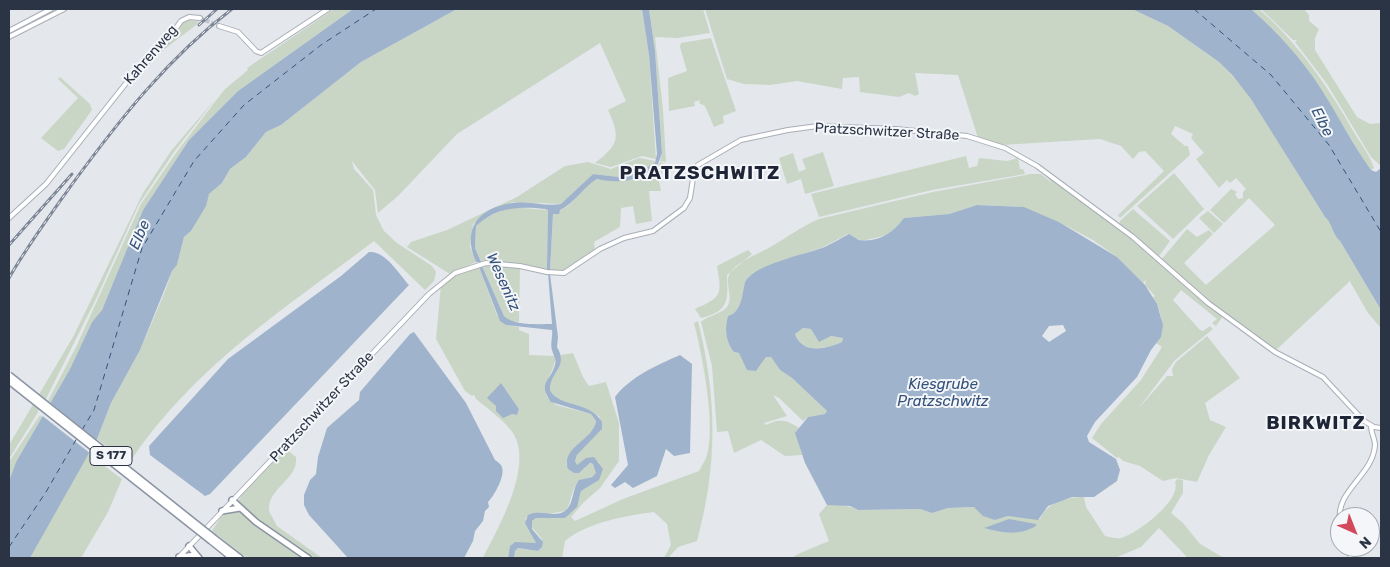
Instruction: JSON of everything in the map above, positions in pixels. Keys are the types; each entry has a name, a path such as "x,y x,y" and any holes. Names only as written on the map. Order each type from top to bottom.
{"highway":[{"name":"S 177","path":"9,374 213,540 232,558"},
{"name":"S 177","path":"9,381 213,540 240,558"},
{"path":"232,500 256,522 308,558"},
{"path":"222,511 241,508"},
{"path":"189,546 198,556"},
{"path":"178,558 198,556"}],"street":[{"path":"9,31 51,9"},
{"path":"9,37 64,9"},
{"path":"219,26 241,35 256,51 261,53 328,9"},
{"name":"Kahrenweg","path":"9,218 46,184 108,105 133,75 164,45 181,21 189,17 200,18"},
{"name":"Pratzschwitzer Straße","path":"178,558 434,289 449,276 486,263 520,266 549,272 568,272 600,249 624,238 653,231 672,218 688,202 694,172 698,165 741,140 818,126 896,129 967,136 998,145 1037,166 1133,237 1199,296 1233,322 1275,352 1323,377 1371,426"},
{"path":"1341,507 1341,503 1372,456 1375,446 1371,426 1381,428"}],"green space":[{"path":"334,9 353,9 238,91 189,140 143,210 102,310 92,322 70,369 50,403 48,401 77,345 141,204 176,153 224,90 248,70 247,68"},
{"path":"457,9 642,9 649,55 656,159 642,156 611,167 595,163 609,150 615,140 615,127 608,110 626,101 600,43 457,134 398,196 378,213 375,190 352,161 354,169 373,190 376,215 384,231 397,243 432,266 436,272 434,281 425,290 374,241 274,316 211,368 154,429 129,463 97,439 111,403 140,350 172,271 177,265 184,237 191,231 209,194 222,183 230,169 246,157 266,132 281,125 361,62"},
{"path":"649,9 703,9 710,33 677,38 655,37 663,110 666,162 660,161 662,153 655,51"},
{"path":"705,9 1132,9 1168,26 1219,62 1251,98 1325,217 1330,222 1381,310 1381,328 1368,313 1349,280 1276,350 1210,302 1161,260 1187,229 1197,237 1209,230 1213,234 1184,263 1206,285 1275,225 1249,198 1224,223 1210,210 1231,189 1237,192 1235,194 1238,199 1243,198 1243,192 1246,189 1236,178 1230,183 1227,180 1219,188 1196,159 1204,153 1191,138 1193,134 1175,126 1171,134 1185,146 1188,146 1190,155 1120,218 1118,215 1164,171 1145,151 1139,152 1133,159 1121,146 1100,139 1001,145 978,138 958,75 915,73 919,94 915,96 909,93 899,97 860,92 859,77 843,78 842,89 797,81 770,85 744,84 727,79"},
{"path":"1251,9 1259,9 1274,23 1312,67 1345,117 1374,168 1371,170 1365,162 1327,100 1299,61 1268,25"},
{"path":"1261,9 1304,9 1309,15 1309,21 1319,29 1315,38 1315,50 1357,117 1370,124 1381,123 1381,166 1371,157 1327,84 1295,42 1297,40 1293,40"},
{"path":"190,20 200,22 153,58 183,23"},
{"path":"711,38 736,111 723,116 724,123 714,127 705,106 699,103 700,100 694,102 695,106 669,111 668,78 687,71 680,47 681,43"},
{"path":"60,77 90,104 92,110 64,149 58,151 41,138 78,98 58,79"},
{"path":"217,97 174,152 139,204 95,301 46,399 43,399 37,414 9,459 9,445 73,337 143,193 171,151"},
{"path":"823,152 834,186 805,194 801,179 787,184 779,158 793,153 799,172 806,169 802,159"},
{"path":"966,156 969,168 977,166 979,158 1007,161 1018,158 1020,169 1023,169 1025,174 932,190 819,217 811,194"},
{"path":"639,158 655,161 655,164 619,177 593,174 562,204 512,202 473,224 470,247 476,262 450,274 407,247 411,242 447,230 517,197 565,166 588,162 611,169"},
{"path":"660,162 665,164 659,181 661,191 649,191 652,221 636,224 633,206 621,208 620,227 594,242 595,251 569,268 550,271 553,214 570,204 594,181 607,178 641,176 655,169"},
{"path":"1040,170 1132,238 1223,316 1216,326 1212,323 1217,319 1181,290 1173,300 1200,330 1203,331 1210,326 1213,329 1175,360 1138,409 1167,376 1173,376 1172,369 1176,362 1207,336 1240,378 1205,403 1210,420 1226,427 1209,455 1197,482 1176,478 1163,481 1140,466 1123,461 1119,457 1117,458 1092,438 1101,424 1141,380 1162,347 1156,343 1161,332 1162,320 1153,297 1155,296 1145,285 1146,280 1143,283 1117,257 1093,240 1059,222 1023,207 977,205 949,214 905,218 888,235 862,241 848,234 821,248 779,262 745,282 739,307 733,314 728,316 726,336 731,348 734,352 739,353 756,371 766,357 771,357 780,370 792,378 827,411 826,414 808,417 803,421 779,398 773,395 787,416 764,423 766,425 775,421 783,421 799,428 796,433 802,455 785,456 761,440 734,453 728,431 717,432 712,366 701,322 727,307 730,299 728,277 734,268 819,219 933,192 1031,174 1041,174 1053,184"},
{"path":"1174,173 1204,209 1173,239 1137,206"},
{"path":"510,207 548,210 547,271 506,262 481,262 475,248 476,226 483,219"},
{"path":"1133,209 1170,241 1159,256 1119,226 1120,221"},
{"path":"1208,211 1223,224 1214,233 1199,218"},
{"path":"748,250 752,254 727,275 727,298 725,304 717,312 701,318 695,309 711,301 718,294 717,266"},
{"path":"482,266 520,268 519,322 508,321 504,316"},
{"path":"479,267 497,315 506,325 519,327 519,330 529,334 529,355 555,356 555,362 546,386 547,397 556,405 591,414 596,421 591,433 571,452 566,465 583,470 588,464 593,464 597,473 578,482 565,511 525,518 536,543 530,543 509,552 508,558 483,558 512,497 517,479 518,447 513,433 505,424 476,399 474,395 472,396 465,391 436,339 441,285 456,274","holes":["501,383 519,409 517,415 496,411"]},
{"path":"698,321 709,377 712,404 712,458 704,513 697,541 678,547 669,557 664,558 671,545 667,524 654,512 607,521 574,534 565,541 562,558 514,558 515,551 518,548 538,551 542,547 542,539 530,525 532,521 536,518 565,518 579,499 581,491 599,480 599,462 577,465 575,461 577,455 602,429 599,416 557,399 550,390 561,355 573,353 589,386 606,382 619,423 619,461 600,488 571,517 575,521 623,499 699,471 706,458 710,429 704,371 694,323"},
{"path":"803,328 811,329 819,341 831,336 843,338 842,342 822,348 803,345 795,333"},
{"path":"40,415 42,417 16,462 9,481 9,462"},
{"path":"287,450 296,457 296,465 273,496 269,511 277,526 322,558 311,558 256,520 238,502 243,492 281,452"},
{"path":"88,454 122,479 108,512 81,558 30,558"},
{"path":"1177,479 1183,480 1183,493 1171,513 1183,523 1200,544 1224,558 1188,558 1159,528 1141,547 1115,558 792,558 829,541 819,514 827,505 847,506 858,510 920,509 932,513 948,508 975,507 995,520 1008,516 1040,519 1047,508 1064,499 1084,497 1086,507 1105,536 1121,538 1147,523 1165,507 1172,498"},
{"path":"237,510 304,558 247,558 212,531 224,514"}],"water":[{"name":"Elbe","path":"353,9 457,9 361,62 281,125 266,132 246,157 230,169 222,183 209,194 206,206 191,231 184,237 177,265 172,271 140,350 111,403 97,439 30,558 9,558 9,481 16,462 70,369 92,322 102,310 143,210 189,140 238,91"},
{"path":"642,9 649,9 655,51 662,153 657,167 643,175 628,180 597,179 560,210 559,214 553,214 550,271 547,271 548,210 545,209 508,209 492,215 476,226 475,248 481,262 476,262 472,250 472,231 482,215 490,210 518,202 549,205 561,204 593,174 619,177 640,171 655,163 657,154 649,55"},
{"name":"Elbe","path":"1132,9 1251,9 1297,56 1314,78 1371,170 1376,172 1381,168 1381,310 1329,222 1251,99 1233,76 1219,62 1168,26"},
{"name":"Kiesgrube Pratzschwitz","path":"977,205 1024,207 1059,222 1117,257 1145,285 1157,304 1163,325 1161,337 1151,350 1137,377 1095,422 1087,436 1089,442 1116,459 1120,470 1117,481 1094,497 1072,497 1048,506 1038,520 1008,516 995,520 983,516 974,507 948,508 932,513 920,509 858,510 850,506 827,505 805,463 795,433 808,417 825,414 827,411 792,378 780,370 771,357 766,357 756,371 747,370 739,353 734,352 726,336 728,316 733,314 739,307 745,282 759,270 780,261 822,248 849,234 859,240 872,240 890,232 904,218 949,214","holes":["1063,325 1066,331 1049,342 1042,336 1049,326","803,328 811,329 819,342 831,336 843,338 842,342 829,347 809,348 803,345 795,334"]},
{"path":"369,252 375,252 386,259 409,285 210,494 205,496 150,455 149,446 228,359 341,276"},
{"path":"482,266 504,316 526,324 552,324 548,273 550,274 558,337 557,347 561,359 550,390 554,396 560,399 590,410 602,422 602,429 577,455 575,461 577,465 586,458 594,457 603,469 599,480 581,491 577,507 565,518 536,518 532,521 532,529 543,542 542,547 538,551 518,548 515,551 514,558 508,558 510,546 515,542 536,543 525,523 528,515 533,513 558,514 563,512 569,506 579,480 592,477 596,473 593,464 590,463 579,473 574,473 568,469 567,461 573,449 594,428 596,421 591,414 551,402 545,386 555,363 551,348 552,330 506,325 500,321 479,267"},
{"path":"414,332 466,403 495,460 501,465 501,479 488,502 489,507 485,511 483,521 475,531 473,541 464,558 348,558 309,515 304,505 304,495 310,480 316,474 318,457 327,428 359,400 360,392 410,334"},
{"path":"680,355 692,364 690,453 674,456 666,449 657,476 633,488 625,482 615,488 611,485 628,465 615,397 628,383 653,367"},
{"path":"501,383 519,409 517,415 512,414 503,418 496,411 496,406 487,398"},
{"path":"1009,519 1036,524 1036,526 1010,533 984,528"}],"pier":[{"path":"48,401 98,441 91,454 40,414"}],"ferry route":[{"path":"82,430 94,410 142,248 194,161 244,105 321,45 376,9"},
{"path":"1194,9 1271,75 1329,145 1381,232"},
{"path":"9,547 46,492 77,438"}],"tunnel":[{"path":"200,18 219,26"}],"railway":[{"path":"199,25 217,9"},
{"path":"9,278 73,183 146,90 187,48 232,9"},
{"path":"9,245 72,174"}],"district":[{"name":"PRATZSCHWITZ","path":"700,174"},
{"name":"BIRKWITZ","path":"1316,424"}],"water label":[{"name":"Wesenitz","path":"503,282"}]}
